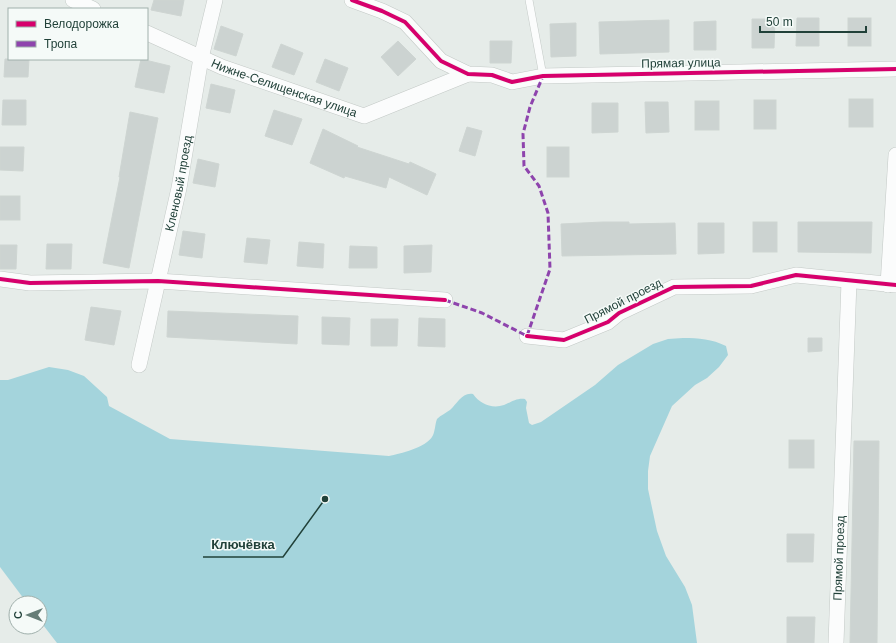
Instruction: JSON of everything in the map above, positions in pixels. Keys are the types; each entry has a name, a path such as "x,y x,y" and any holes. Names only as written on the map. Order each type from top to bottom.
{"street":[{"path":"73,0 91,8"},
{"name":"Кленовый проезд","path":"139,365 179,188 201,58 215,0"},
{"path":"352,0 382,11 405,22 441,61 468,74"},
{"name":"Нижне-Селищенская улица","path":"148,33 201,58 364,116 468,74"},
{"name":"Прямая улица","path":"468,74 492,76 512,82 543,76 896,69"},
{"path":"892,285 896,155"},
{"name":"Прямой проезд","path":"527,336 564,340 608,322 619,314 674,287 751,286 796,275 892,285"},
{"path":"0,279 30,283 158,281 445,300"},
{"name":"Прямой проезд","path":"836,643 849,281"}],"lane":[{"path":"530,0 543,76"}],"water":[{"path":"668,339 705,339 726,346 728,355 719,367 707,378 695,385 672,406 650,456 648,471 648,489 657,531 666,556 685,587 692,605 697,643 57,643 48,631 48,595 21,595 0,567 0,380 8,380 49,367 68,370 84,376 107,397 109,406 170,439 389,456 412,450 429,441 433,435 437,419 450,410 460,399 469,394 473,394 483,403 491,406 500,406 525,399 527,402 526,408 529,423 532,425 541,422 595,385 618,365 653,344"}],"building":[{"path":"154,0 184,0 181,16 151,10"},
{"path":"797,18 819,18 819,46 796,46"},
{"path":"848,18 871,18 871,46 848,46"},
{"path":"752,19 775,19 774,48 752,48"},
{"path":"669,20 669,52 600,54 599,22"},
{"path":"716,21 716,50 694,50 694,22"},
{"path":"576,23 576,56 551,57 550,24"},
{"path":"221,26 243,34 236,56 214,49"},
{"path":"398,41 416,59 398,76 381,57"},
{"path":"490,41 512,41 511,63 490,63"},
{"path":"281,44 303,53 294,75 272,67"},
{"path":"5,59 29,60 28,77 4,77"},
{"path":"325,59 348,68 339,91 316,82"},
{"path":"141,60 170,66 164,93 135,87"},
{"path":"211,84 235,90 230,113 206,108"},
{"path":"849,99 873,99 873,127 849,127"},
{"path":"3,100 26,100 26,125 2,125"},
{"path":"754,100 776,100 776,129 754,129"},
{"path":"695,101 719,101 719,130 695,130"},
{"path":"645,102 668,102 669,132 646,133"},
{"path":"592,103 618,103 618,132 592,133"},
{"path":"274,110 302,119 292,145 265,136"},
{"path":"130,112 158,118 129,268 103,263 120,177"},
{"path":"467,127 482,131 475,156 459,151"},
{"path":"323,129 358,146 357,147 409,164 410,162 436,174 427,195 389,177 386,188 345,176 344,178 310,163"},
{"path":"0,147 24,147 23,171 0,170"},
{"path":"547,147 569,147 569,177 547,177"},
{"path":"198,159 219,164 215,187 193,183"},
{"path":"0,196 20,196 20,220 0,220"},
{"path":"629,222 629,224 675,223 676,254 562,256 561,224"},
{"path":"753,222 777,222 777,252 753,252"},
{"path":"798,222 872,222 871,253 798,252"},
{"path":"698,223 724,223 724,253 698,254"},
{"path":"183,231 205,234 202,258 179,255"},
{"path":"247,238 270,240 267,264 244,262"},
{"path":"299,242 324,244 323,268 297,266"},
{"path":"47,244 72,244 71,269 46,269"},
{"path":"0,245 17,245 16,269 0,269"},
{"path":"432,245 431,272 404,273 404,246"},
{"path":"350,246 377,247 377,268 349,268"},
{"path":"91,307 121,311 114,345 85,340"},
{"path":"168,311 298,316 297,344 167,337"},
{"path":"322,317 350,318 349,345 322,344"},
{"path":"419,318 445,319 445,347 418,346"},
{"path":"371,319 398,319 397,346 371,346"},
{"path":"808,338 822,338 822,351 808,352"},
{"path":"789,440 814,440 814,468 789,468"},
{"path":"854,441 879,441 877,643 850,643"},
{"path":"787,534 814,534 813,562 787,562"},
{"path":"787,617 815,617 814,643 787,643"}],"marked path":[{"path":"445,300 482,313 527,336 550,269 548,213 539,186 524,166 523,134 530,107 543,76"}],"cycle path":[{"path":"352,0 382,11 405,22 441,61 468,74 492,75 512,82 543,76 896,69"},
{"path":"527,336 564,340 608,322 619,313 674,287 751,286 796,275 896,285"},
{"path":"0,279 30,283 158,281 445,300"}],"place":[{"name":"Ключёвка","path":"325,499"}]}
